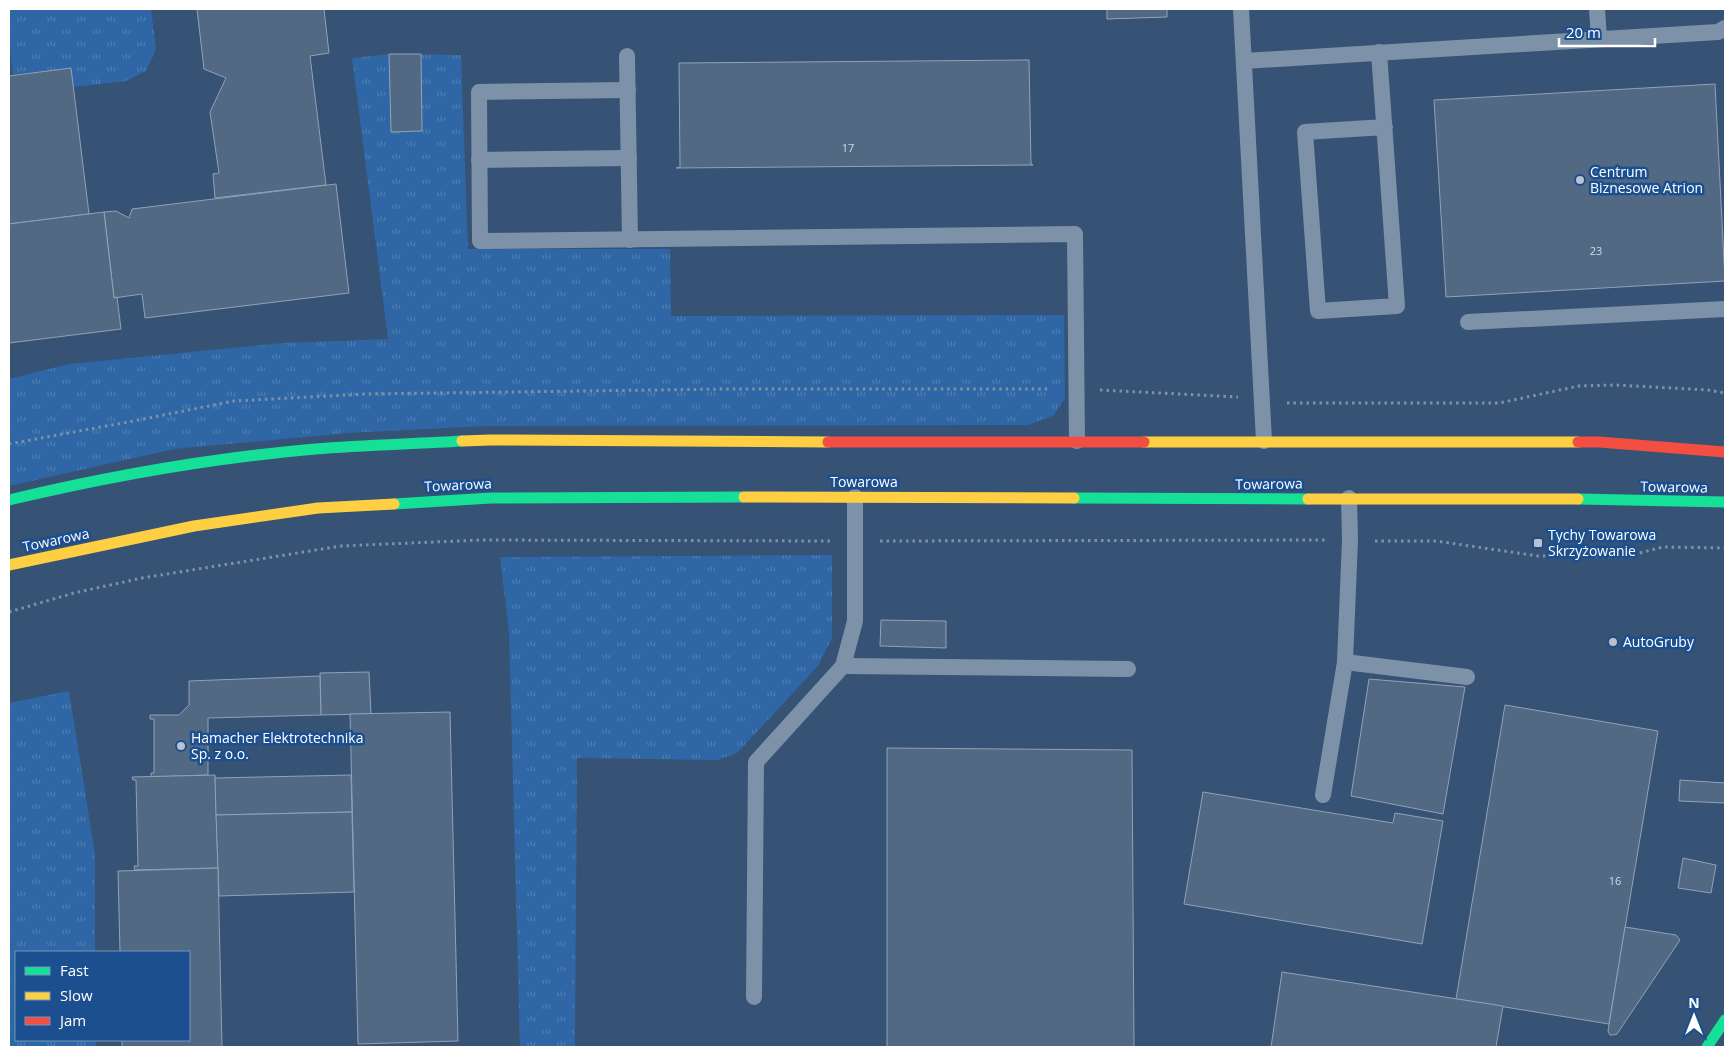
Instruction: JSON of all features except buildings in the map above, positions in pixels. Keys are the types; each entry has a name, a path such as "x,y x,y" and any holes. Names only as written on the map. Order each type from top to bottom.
{"street":[{"path":"9,500 76,484 196,463 315,449 491,440 1599,442 1725,452"},
{"name":"Towarowa","path":"9,565 194,526 318,508 491,498 1541,498 1725,502"},
{"path":"1706,1047 1725,1020"}],"lane":[{"path":"1241,9 1264,441"},
{"path":"1597,9 1599,38"},
{"path":"1244,61 1599,38 1723,33"},
{"path":"1380,52 1397,306 1318,311 1305,132 1385,127"},
{"path":"628,56 630,240"},
{"path":"628,90 479,92 480,241 1075,234 1077,441"},
{"path":"479,160 628,158"},
{"path":"1468,322 1725,308"},
{"path":"754,997 756,762 843,666 855,621 855,497"},
{"path":"1322,795 1344,662 1350,540 1349,498"},
{"path":"1344,662 1467,677"},
{"path":"843,666 1128,669"}],"path":[{"path":"9,444 243,400 366,394 707,389 1077,389 1233,396 1261,402 1499,403 1579,386 1648,386 1725,393"},
{"path":"9,612 74,593 142,578 341,546 481,540 1436,541 1538,556 1624,557 1663,547 1725,548"}],"green space":[{"path":"9,9 151,9 156,49 146,71 126,81 73,87 70,68 13,75 9,41"},
{"path":"389,54 461,55 468,249 670,249 671,316 1064,315 1065,398 1054,415 1029,425 486,426 348,433 174,449 9,486 9,379 69,364 282,343 388,339 352,58"},
{"path":"832,555 832,638 818,666 737,753 717,760 577,758 575,1047 520,1047 509,632 500,557"},
{"path":"69,691 95,854 95,951 15,951 15,1041 96,1041 96,1047 9,1047 9,703"}],"traffic: fast":[{"path":"9,500 85,483 238,457 333,448 462,441"},
{"path":"394,504 491,498 744,497"},
{"path":"1074,498 1308,499"},
{"path":"1578,499 1725,502"},
{"path":"1707,1047 1725,1020"}],"traffic: slow":[{"path":"462,441 828,442"},
{"path":"1144,442 1578,442"},
{"path":"744,497 1074,498"},
{"path":"1308,499 1578,499"},
{"path":"9,565 194,526 318,508 394,504"}],"traffic: jam":[{"path":"828,442 1144,442"},
{"path":"1578,442 1725,452"}],"place":[{"name":"Centrum Biznesowe Atrion","path":"1580,180"},
{"name":"Tychy Towarowa Skrzyżowanie","path":"1538,543"},
{"name":"AutoGruby","path":"1613,642"},
{"name":"Hamacher Elektrotechnika Sp. z o.o.","path":"181,746"}]}
